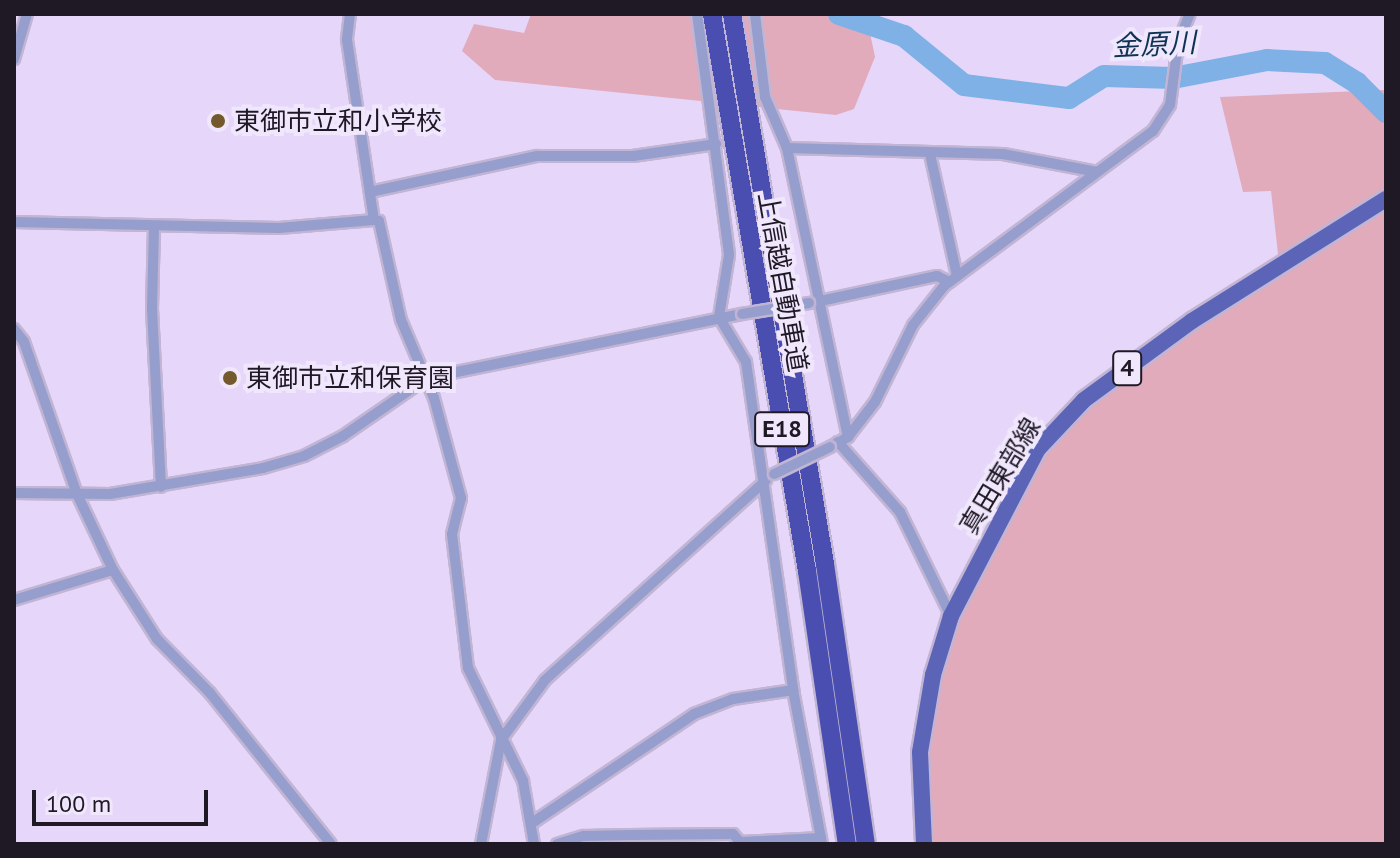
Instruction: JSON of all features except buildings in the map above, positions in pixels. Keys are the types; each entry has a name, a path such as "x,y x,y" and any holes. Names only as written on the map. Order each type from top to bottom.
{"highway":[{"name":"上信越自動車道","path":"712,14 807,571 847,844"},
{"name":"上信越自動車道","path":"732,14 825,564 866,844"}],"main road":[{"name":"真田東部線","path":"924,844 923,709 951,616 1006,502 1060,422 1217,304 1386,199"}],"street":[{"path":"14,59 27,14"},
{"path":"350,14 347,40 374,220"},
{"path":"557,844 584,836 630,835 733,834 740,842 822,841 793,690 761,484 746,362 719,317 729,255 697,14"},
{"path":"755,14 765,97 787,148 839,442 900,512 951,616"},
{"path":"481,844 501,740 545,680 761,484 774,474 839,442 875,402 913,325 954,279 1153,131 1170,105 1178,43 1190,14"},
{"path":"370,192 537,156 633,156 716,144"},
{"path":"787,148 1003,154 1097,172"},
{"path":"930,154 954,279"},
{"path":"14,222 279,228 379,221 401,320 427,378 461,498 452,534 468,668 523,781 534,844"},
{"path":"154,227 152,309 161,487"},
{"path":"14,493 77,494 161,487 304,456 343,436 427,378 719,317 813,302 937,276 954,279"},
{"path":"14,329 24,342 45,394 77,494 113,570 157,639 218,702 331,844"},
{"path":"14,600 113,570"},
{"path":"532,823 694,714 733,699 793,690"}],"shaded area":[{"path":"531,14 866,14 875,57 854,109 836,115 495,80 462,51 474,24 524,33"},
{"path":"1384,90 1386,844 925,844 920,752 951,616 1060,422 1279,263 1271,191 1243,192 1220,97"}],"waterway":[{"name":"金原川","path":"839,14 904,36 964,85 1069,98 1104,76 1173,78 1267,60 1325,63 1357,83 1386,112"}],"place":[{"name":"東御市立和小学校","path":"218,121"},
{"name":"東御市立和保育園","path":"230,378"}]}
